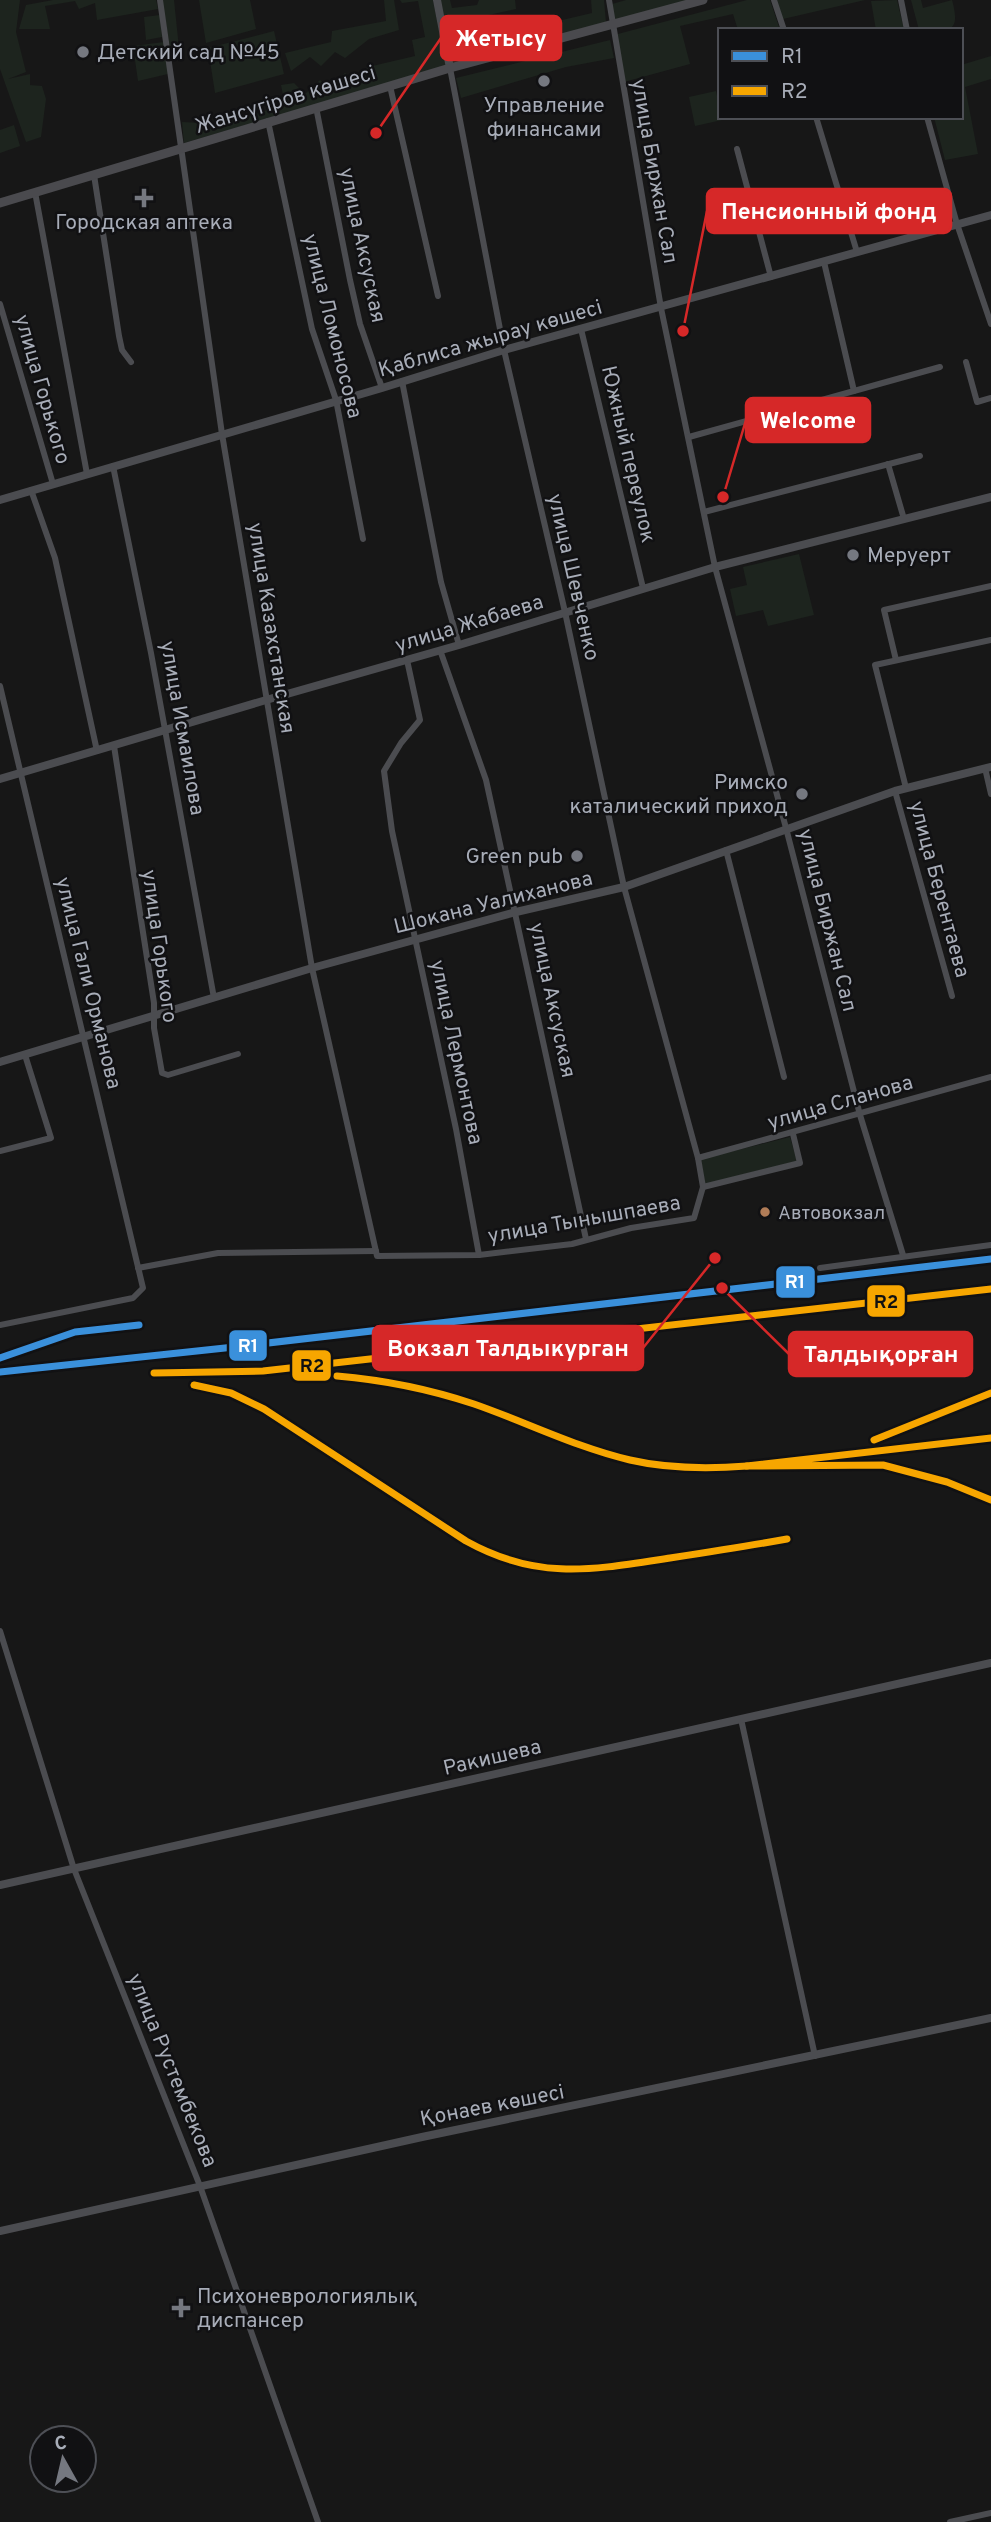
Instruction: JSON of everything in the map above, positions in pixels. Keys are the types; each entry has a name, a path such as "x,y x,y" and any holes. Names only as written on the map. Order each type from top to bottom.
{"main road":[{"name":"Жансүгіров көшесі","path":"0,203 450,68 703,0"}],"street":[{"name":"улица Казахстанская","path":"160,0 222,434 312,968 376,1254"},
{"name":"улица Шевченко","path":"437,0 504,350 565,612 624,887 698,1158"},
{"name":"улица Биржан Сал","path":"609,0 662,307 715,567 860,1115 903,1255"},
{"path":"774,0 783,28"},
{"path":"901,0 908,28"},
{"path":"390,86 438,296"},
{"name":"улица Аксуская","path":"316,107 360,324 382,388"},
{"path":"817,119 857,252"},
{"path":"928,119 957,224 991,324"},
{"name":"улица Ломоносова","path":"268,121 312,330 336,400 363,539"},
{"path":"737,149 771,276"},
{"path":"94,175 119,336 122,350 131,362"},
{"path":"34,192 87,474"},
{"name":"Қаблиса жырау көшесі","path":"0,500 504,350 991,215"},
{"path":"824,262 854,391"},
{"name":"улица Горького","path":"0,304 53,484"},
{"name":"Южный переулок","path":"581,329 643,588"},
{"path":"967,362 977,402 991,398"},
{"path":"689,437 940,367"},
{"path":"402,382 440,582 459,645"},
{"path":"704,512 920,456"},
{"path":"888,464 904,519"},
{"name":"улица Исмаилова","path":"113,466 214,998"},
{"name":"улица Горького","path":"31,490 55,558 97,751"},
{"name":"улица Жабаева","path":"0,779 715,567 991,497"},
{"path":"991,586 884,610 896,660 991,640"},
{"name":"улица Аксуская","path":"440,650 486,780 586,1239"},
{"name":"улица Лермонтова","path":"407,660 420,720 401,743 384,771 392,831 456,1129 479,1255"},
{"name":"улица Берентаева","path":"896,660 875,665 906,788"},
{"name":"улица Гали Орманова","path":"0,686 143,1288 133,1298 0,1325"},
{"name":"улица Горького","path":"114,746 154,1003 153,1028 162,1073 168,1075 238,1054"},
{"path":"988,767 991,794"},
{"name":"Шокана Уалиханова","path":"0,1062 415,939 624,887 895,791 988,767"},
{"name":"улица Берентаева","path":"895,791 952,996"},
{"path":"726,850 784,1077"},
{"path":"0,1151 51,1138 25,1055"},
{"name":"улица Сланова","path":"698,1158 991,1077"},
{"path":"703,1187 800,1163 793,1133"},
{"name":"улица Тынышпаева","path":"138,1268 218,1253 479,1255 572,1244 631,1228 694,1218 703,1187 698,1158"},
{"path":"820,1268 991,1245"},
{"name":"улица Рустембекова","path":"0,1631 74,1869 201,2186 318,2522"},
{"name":"Ракишева","path":"0,1885 991,1663"},
{"path":"741,1719 815,2056"},
{"name":"Қонаев көшесі","path":"0,2231 422,2137 991,2018"},
{"path":"950,2522 991,2513"}],"shaded area":[{"path":"0,0 20,0 16,32 26,72 8,79 30,74 30,85 42,86 46,99 41,137 26,142 0,69"},
{"path":"53,0 156,0 158,9 97,20 95,3 79,9 75,1 45,6 50,29 19,29 26,5"},
{"path":"162,0 174,0 179,48 170,47"},
{"path":"199,0 250,0 256,29 206,43"},
{"path":"384,0 394,0 399,30 369,39 345,58 335,52 321,66 310,57 291,71 285,53 331,42 332,31 386,21"},
{"path":"400,0 433,0 446,67 184,143 182,122 218,124 285,105 281,85 294,83 305,94 320,80 328,87 345,73 354,80 368,67 415,56 412,40 425,37 418,1 402,3"},
{"path":"440,0 450,0 452,8 477,5 479,0 515,0 516,9 453,23 456,45 592,13 591,0 604,0 606,23 453,64"},
{"path":"626,0 692,0 615,21 612,4"},
{"path":"747,0 770,0 779,28 737,28 733,14 680,26 690,64 624,82 614,35"},
{"path":"777,0 865,0 783,19"},
{"path":"897,0 904,28 876,28 871,1"},
{"path":"911,0 921,0 923,8 952,0 955,20 951,28 918,28"},
{"path":"160,15 162,37 146,40 144,17"},
{"path":"274,31 284,74 215,93 208,48"},
{"path":"610,40 614,58 566,67 461,98 456,78"},
{"path":"164,42 168,74 138,81 133,46"},
{"path":"991,56 991,79 965,87 978,154 945,160 935,119 963,119 963,64"},
{"path":"716,91 718,119 722,120 695,126 689,97"},
{"path":"14,125 20,146 0,153 0,130"},
{"path":"799,554 814,615 768,626 763,610 736,616 730,589 747,585 743,567"},
{"path":"790,1137 797,1161 705,1184 701,1159"}],"transit line":[{"name":"R1","path":"0,1372 991,1259"},
{"name":"R2","path":"154,1373 263,1371 991,1289"},
{"name":"R1","path":"0,1358 75,1332 139,1325"},
{"name":"R2","path":"337,1376 440,1394 630,1460 688,1468 747,1466"},
{"name":"R2","path":"194,1385 231,1393 264,1409 466,1541 492,1554 517,1562 566,1569 615,1566 787,1539"},
{"name":"R2","path":"874,1440 991,1393"},
{"name":"R2","path":"991,1438 747,1466 883,1465 947,1482 991,1500"}],"place":[{"name":"Детский сад №45","path":"83,52"},
{"name":"Управление финансами","path":"544,81"},
{"name":"Жетысу","path":"376,133"},
{"name":"Городская аптека","path":"144,198"},
{"name":"Пенсионный фонд","path":"683,331"},
{"name":"Welcome","path":"723,497"},
{"name":"Меруерт","path":"853,555"},
{"name":"Римско каталический приход","path":"802,794"},
{"name":"Green pub","path":"577,856"},
{"name":"Автовокзал","path":"765,1212"},
{"name":"Вокзал Талдыкурган","path":"715,1258"},
{"name":"Талдықорған","path":"722,1288"},
{"name":"Психоневрологиялық диспансер","path":"181,2308"}]}
